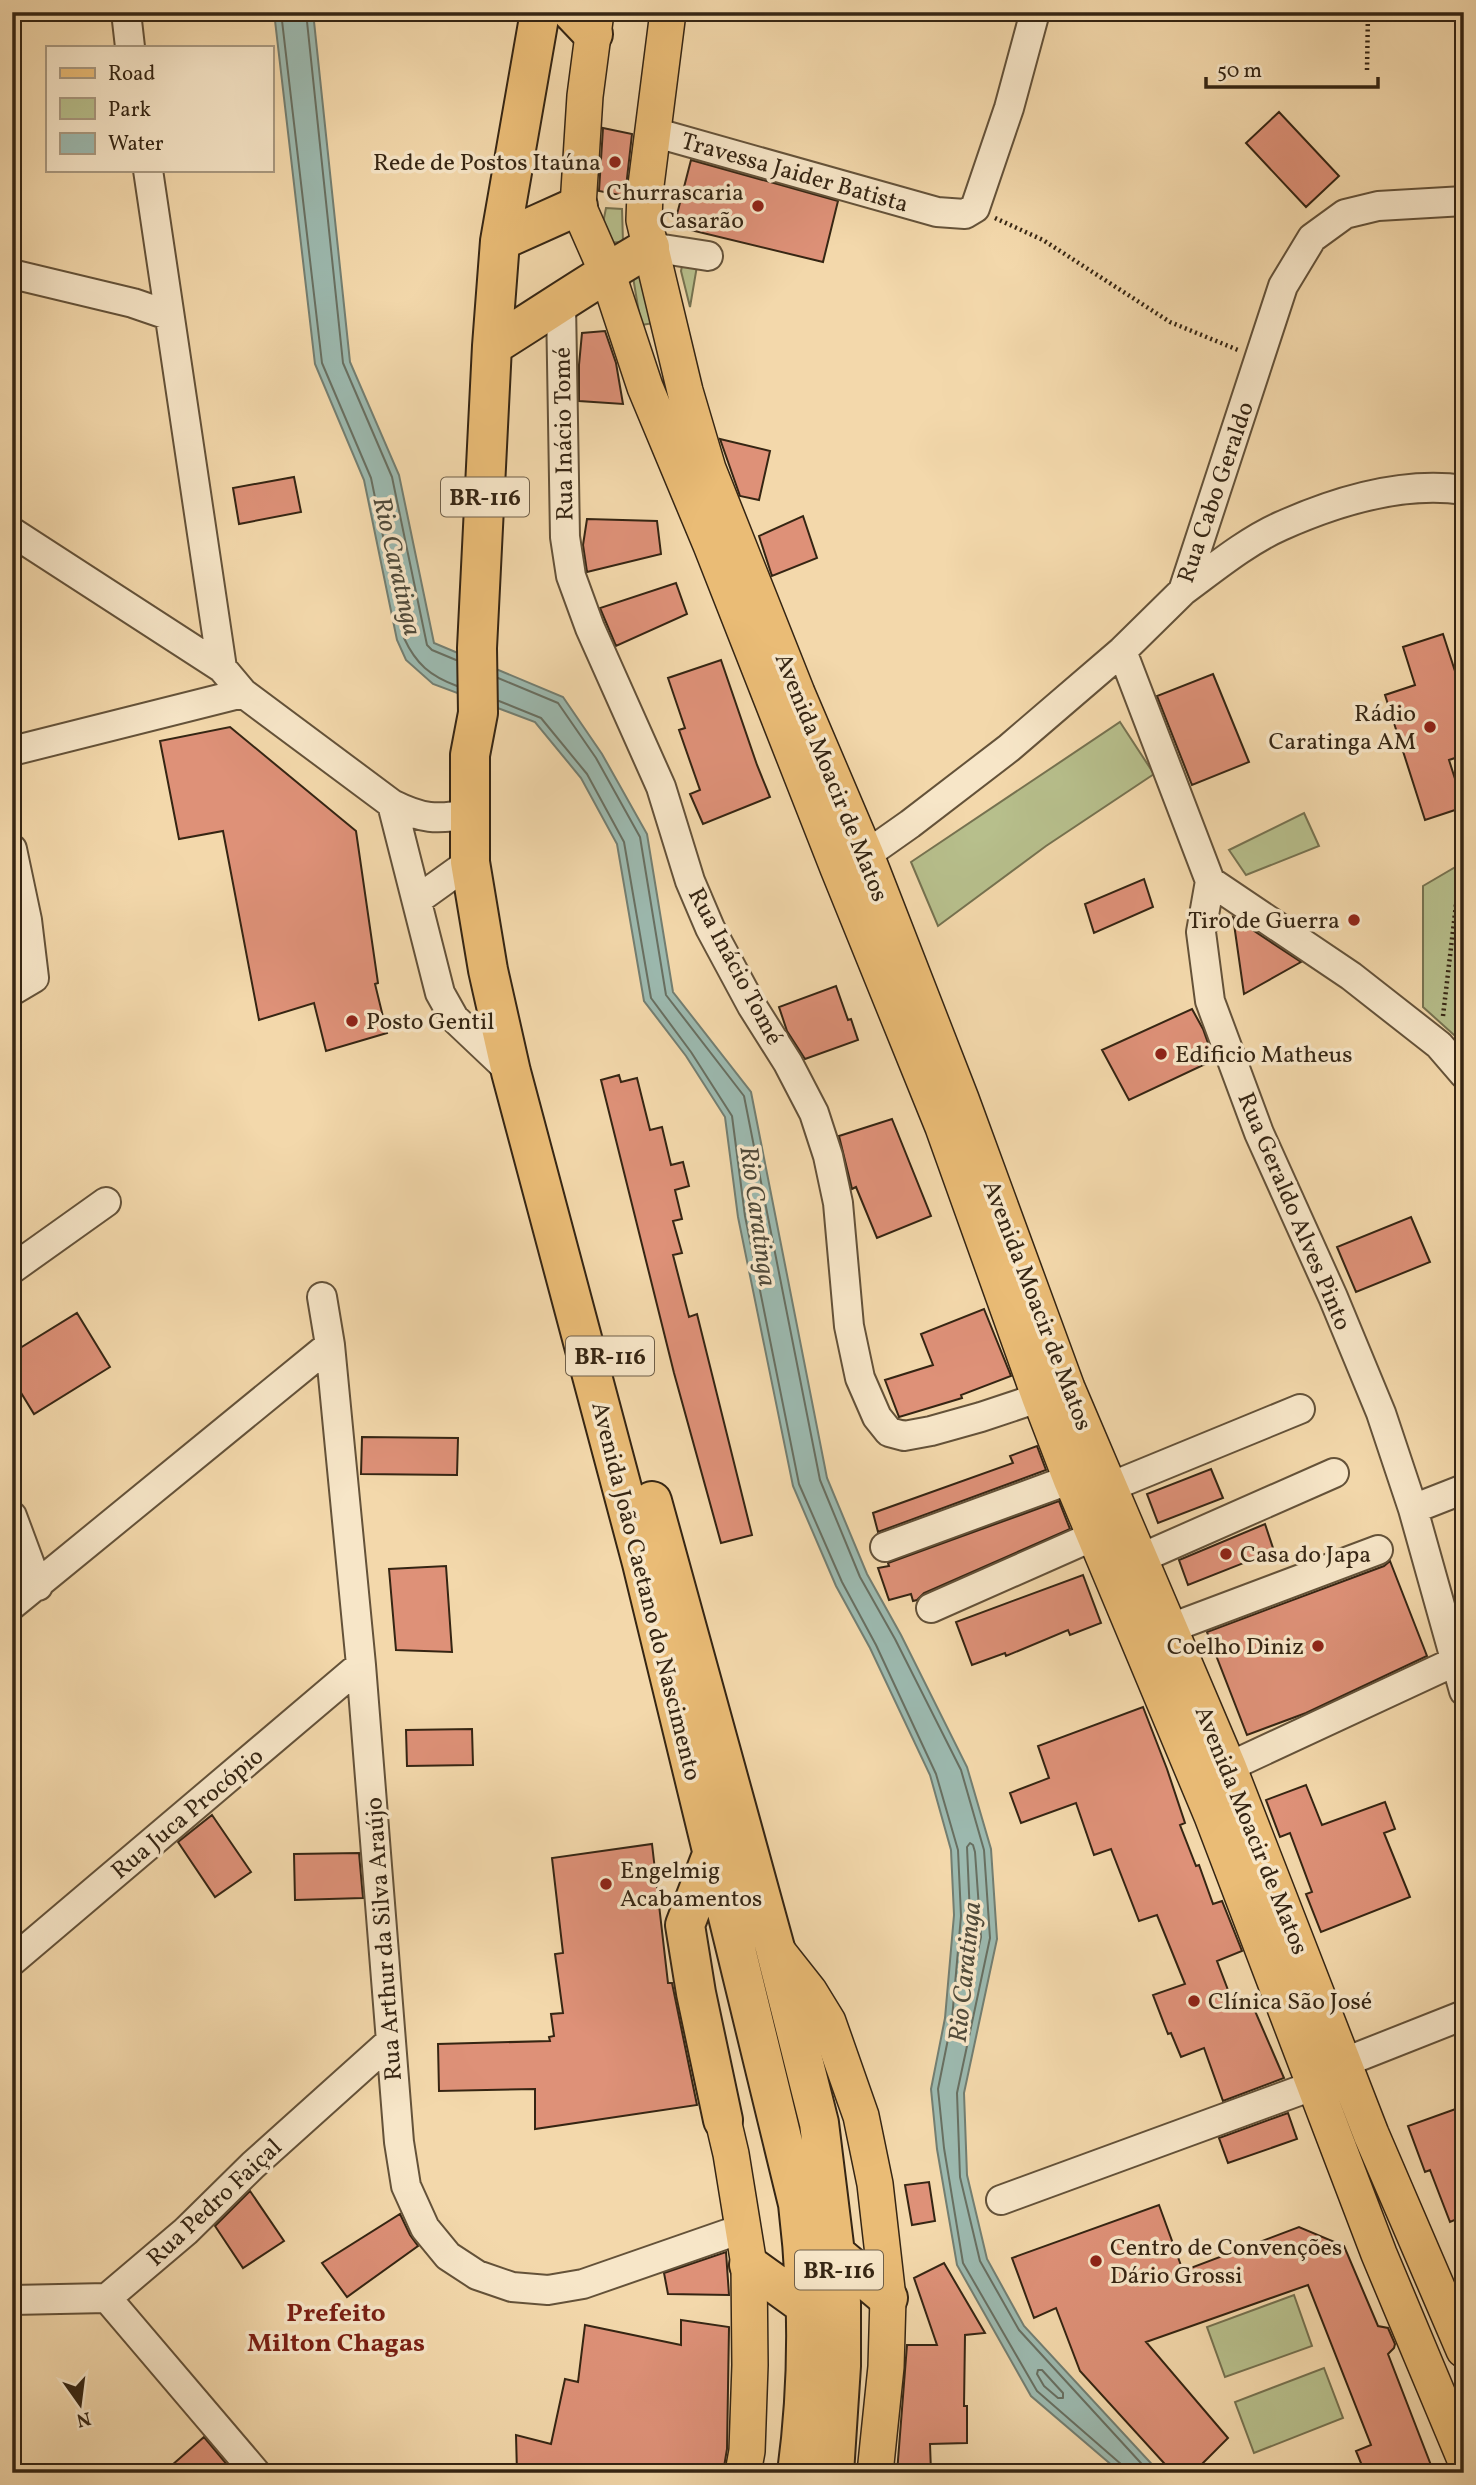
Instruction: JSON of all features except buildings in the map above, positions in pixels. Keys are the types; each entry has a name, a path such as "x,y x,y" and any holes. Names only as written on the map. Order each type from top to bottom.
{"highway":[{"name":"Avenida João Caetano do Nascimento","path":"540,12 500,241 477,648 478,713 492,738 481,755 469,814 470,862 488,970 511,1072 642,1563 798,2204 806,2306 805,2394 797,2473"},
{"path":"500,241 578,206"},
{"path":"492,346 650,247"},
{"name":"Avenida João Caetano do Nascimento","path":"481,755 502,931 517,1021 542,1118 663,1538 775,1948 819,2123 841,2302 841,2366 834,2473"},
{"path":"713,1852 685,1925 701,2019 723,2120"},
{"path":"723,2120 734,2102 744,2093 807,2070"},
{"path":"837,2255 888,2298"},
{"path":"749,2265 806,2306"}],"main road":[{"path":"650,247 644,220 645,193 668,12"},
{"path":"587,19 578,206 607,272"},
{"name":"Avenida Moacir de Matos","path":"650,247 681,379 708,469 797,693 943,1127 1053,1393 1110,1487 1168,1629 1315,2085 1379,2254 1464,2457"},
{"name":"Avenida Moacir de Matos","path":"607,272 645,387 852,862"},
{"name":"Avenida Moacir de Matos","path":"1053,1393 1072,1479 1096,1535 1213,1774 1345,2062 1371,2134 1464,2350"},
{"name":"Avenida João Caetano do Nascimento","path":"775,1948 809,1991 828,2022 861,2116 875,2184 888,2298 886,2367 874,2473"},
{"path":"723,2120 749,2265 750,2365 747,2451 743,2473"},
{"path":"1339,2147 1371,2134"}],"street":[{"path":"125,12 131,46"},
{"path":"975,208 1009,108 1035,12"},
{"name":"Travessa Jaider Batista","path":"653,132 937,212 965,214 975,208"},
{"path":"148,172 222,667"},
{"name":"Rua Cabo Geraldo","path":"852,862 1009,748 1122,651 1183,591 1283,286 1312,239 1345,214 1378,206 1464,201"},
{"path":"650,247 708,256"},
{"path":"12,274 133,303 168,315"},
{"name":"Rua Inácio Tomé","path":"561,304 565,537 571,576 590,628 661,787 690,881 710,928 751,1006 788,1063 814,1113 828,1156 838,1203 849,1326 860,1378 873,1408 889,1432 904,1436 931,1431 1053,1393"},
{"path":"1183,591 1279,526 1342,503 1404,489 1464,490"},
{"path":"12,531 222,667 243,693 392,804 432,819 469,814"},
{"path":"1122,651 1210,881 1351,976 1439,1045 1464,1074"},
{"path":"12,751 243,693"},
{"path":"392,804 435,978 454,1018 511,1072"},
{"path":"12,849 27,920 23,985"},
{"path":"417,901 470,862"},
{"name":"Rua Geraldo Alves Pinto","path":"1210,881 1201,932 1210,1001 1259,1133 1334,1297 1381,1413 1413,1509 1464,1691"},
{"path":"12,1269 106,1202"},
{"name":"Rua Arthur da Silva Araújo","path":"322,1297 330,1345 361,1665 399,2142 405,2186 425,2228 447,2256 477,2275 512,2287 548,2290 583,2284 744,2228"},
{"path":"12,1605 330,1345"},
{"path":"1110,1487 1300,1409"},
{"path":"1139,1559 1334,1473"},
{"path":"885,1547 1072,1479"},
{"path":"1413,1509 1464,1489"},
{"path":"12,1516 38,1586"},
{"path":"930,1608 1096,1535"},
{"path":"1168,1629 1378,1550"},
{"path":"1213,1774 1454,1662"},
{"name":"Rua Juca Procópio","path":"12,1961 361,1665"},
{"path":"1345,2062 1464,2015"},
{"name":"Rua Pedro Faiçal","path":"107,2298 186,2231 253,2165 391,2041"},
{"path":"1001,2200 1315,2085"},
{"path":"12,2300 107,2298 256,2473"}],"path":[{"path":"1367,70 1368,12"},
{"path":"975,208 1043,240 1170,322 1259,359"},
{"path":"1439,1045 1464,836"}],"green space":[{"path":"606,208 622,209 623,242 599,243"},
{"path":"683,261 697,266 690,307 681,271"},
{"path":"636,264 654,323 641,325 633,277"},
{"path":"1120,722 1154,774 1046,846 938,926 911,862"},
{"path":"1304,813 1319,846 1246,875 1229,850"},
{"path":"1464,862 1464,1044 1423,1007 1423,886"},
{"path":"1294,2295 1312,2346 1225,2377 1207,2327"},
{"path":"1324,2368 1343,2418 1254,2453 1235,2402"}],"water":[{"name":"Rio Caratinga","path":"274,12 313,12 350,362 399,475 434,643 563,697 602,754 647,834 673,992 751,1092 827,1478 867,1574 901,1635 967,1767 991,1849 997,1939 964,2093 967,2175 987,2259 1024,2326 1160,2473 1121,2473 1031,2396 957,2265 937,2149 931,2089 945,2018 954,1915 951,1850 930,1775 870,1648 836,1586 793,1486 738,1217 725,1117 686,1056 644,1001 617,844 581,778 535,722 433,684 406,660 397,640 364,480 315,364"}],"place":[{"name":"Rede de Postos Itaúna","path":"615,162"},
{"name":"Churrascaria Casarão","path":"758,206"},
{"name":"Rádio Caratinga AM","path":"1430,727"},
{"name":"Tiro de Guerra","path":"1354,920"},
{"name":"Posto Gentil","path":"352,1021"},
{"name":"Edificio Matheus","path":"1161,1054"},
{"name":"Casa do Japa","path":"1226,1554"},
{"name":"Coelho Diniz","path":"1318,1646"},
{"name":"Engelmig Acabamentos","path":"606,1884"},
{"name":"Clínica São José","path":"1194,2001"},
{"name":"Centro de Convenções Dário Grossi","path":"1096,2261"}],"district":[{"name":"Prefeito Milton Chagas","path":"336,2327"}]}
